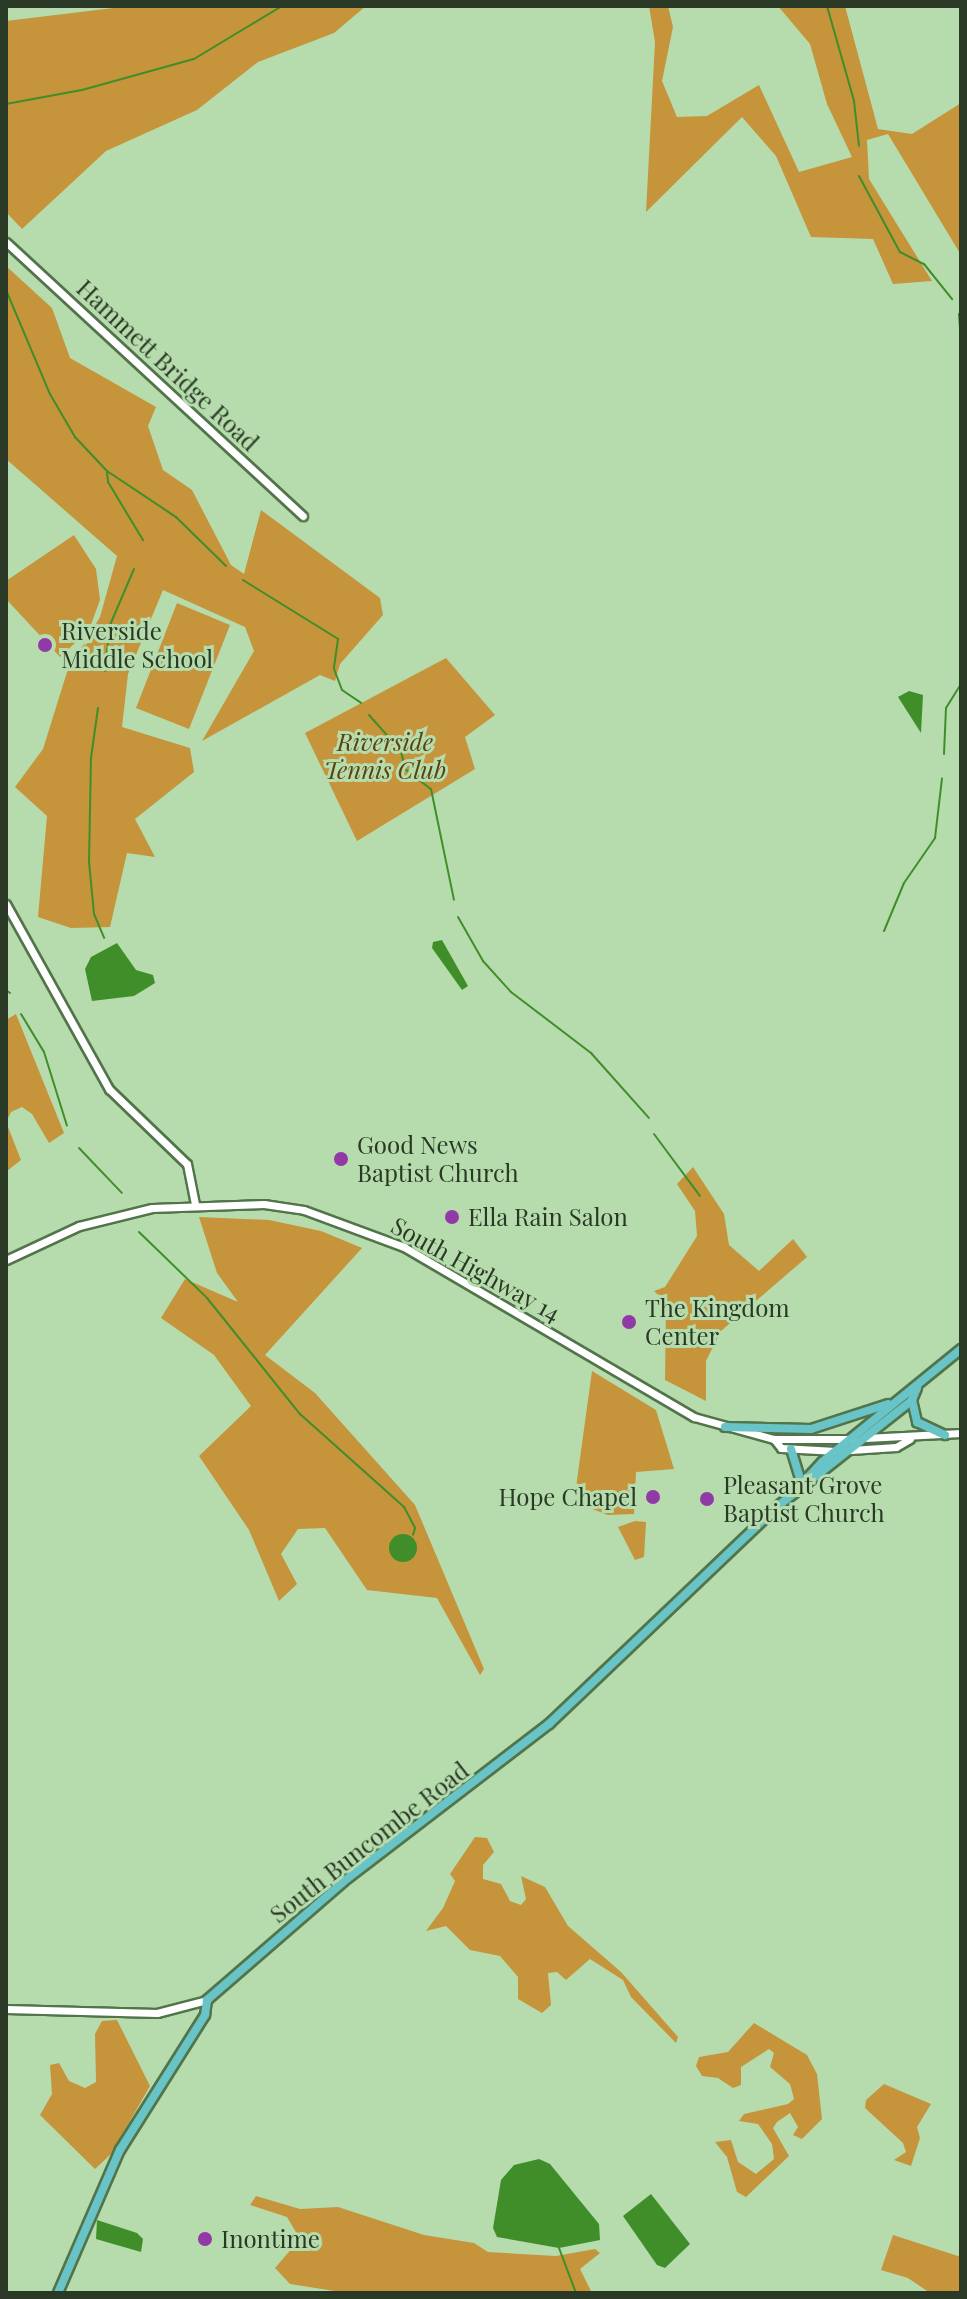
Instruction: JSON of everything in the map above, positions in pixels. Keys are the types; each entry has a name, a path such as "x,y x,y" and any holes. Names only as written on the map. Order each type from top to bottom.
{"main road":[{"name":"Hammett Bridge Road","path":"6,242 303,516"},
{"path":"6,904 109,1089 187,1164 195,1204"},
{"name":"South Highway 14","path":"6,1260 103,1218 195,1204 264,1204 304,1210 367,1231 435,1264 664,1402 725,1427 774,1439 862,1439 894,1435 910,1439 961,1433"},
{"name":"South Buncombe Road","path":"58,2293 120,2150 205,2015 207,2000 343,1882 538,1733 836,1451 892,1402 917,1388 961,1349"},
{"name":"South Buncombe Road","path":"799,1485 912,1400 917,1388"},
{"path":"912,1400 917,1422 945,1435"},
{"path":"725,1427 811,1429 892,1402"},
{"name":"South Highway 14","path":"774,1439 791,1449 836,1451 896,1447 910,1439"},
{"path":"791,1449 799,1485"},
{"path":"6,2009 157,2013 207,2000"}],"green space":[{"path":"130,6 366,6 334,33 258,62 197,110 106,151 22,229 6,212 6,21"},
{"path":"649,6 668,6 673,27 662,81 677,117 707,116 759,85 799,172 852,157 827,104 810,44 778,6 845,6 878,129 912,134 961,103 961,255 888,134 867,140 869,179 932,281 893,284 873,239 811,237 776,156 742,117 646,212 655,42"},
{"path":"6,266 52,308 70,358 156,407 148,426 163,470 192,490 231,565 244,574 261,510 380,598 383,615 340,664 335,681 320,675 202,741 254,651 245,627 163,590 128,674 122,727 190,748 194,772 135,819 155,857 127,853 110,927 71,928 38,917 47,816 15,787 43,749 67,672 100,617 117,556 6,459"},
{"path":"74,535 96,569 100,600 89,630 60,657 6,599 6,581"},
{"path":"177,603 230,625 189,729 136,708"},
{"name":"Riverside Tennis Club","path":"446,658 495,715 465,737 475,769 357,841 305,733"},
{"path":"16,1014 64,1133 49,1143 32,1114 22,1107 11,1112 6,1122 6,1020"},
{"path":"6,1122 21,1160 7,1171 6,1168"},
{"path":"693,1167 724,1214 729,1245 759,1271 793,1239 807,1257 721,1331 706,1361 706,1401 665,1380 666,1303 654,1291 665,1287 697,1236 695,1211 677,1184"},
{"path":"199,1217 269,1220 321,1231 362,1248 265,1355 315,1393 415,1505 484,1669 480,1675 437,1598 367,1590 325,1528 298,1529 281,1554 297,1584 279,1601 249,1530 199,1456 251,1406 214,1355 161,1318 185,1279 238,1302 217,1273"},
{"path":"592,1371 656,1410 674,1469 636,1472 634,1514 608,1515 574,1502"},
{"path":"635,1521 646,1522 644,1557 635,1560 618,1527"},
{"path":"475,1837 487,1838 494,1852 483,1865 483,1879 501,1884 510,1901 521,1905 526,1899 521,1876 545,1887 568,1926 621,1972 678,2037 676,2043 631,1997 623,1980 590,1959 566,1980 557,1972 548,1973 551,2005 542,2013 518,1999 518,1977 500,1956 470,1950 446,1926 426,1931 443,1908 455,1881 450,1874"},
{"path":"117,2020 150,2086 111,2154 95,2169 40,2115 52,2094 50,2065 59,2063 69,2081 85,2088 96,2082 95,2034 102,2021"},
{"path":"754,2023 807,2055 817,2074 822,2119 802,2139 793,2135 798,2127 790,2113 777,2122 773,2128 789,2156 746,2197 737,2192 727,2157 715,2142 731,2140 738,2162 756,2174 774,2159 772,2144 758,2124 739,2121 744,2114 788,2104 794,2099 790,2084 770,2067 774,2053 769,2049 741,2067 741,2085 733,2088 718,2078 702,2076 696,2066 699,2057 728,2052"},
{"path":"884,2084 931,2104 917,2127 920,2138 911,2166 894,2160 906,2152 903,2143 865,2108 866,2100"},
{"path":"256,2196 300,2209 338,2207 424,2235 474,2243 488,2252 556,2256 595,2249 600,2253 580,2269 592,2293 347,2293 290,2284 275,2268 300,2239 287,2217 250,2205"},
{"path":"893,2235 961,2257 961,2293 930,2293 908,2278 881,2270"}],"shaded area":[{"path":"909,691 923,695 921,733 898,697"},
{"path":"442,940 468,986 462,990 432,948 433,942"},
{"path":"117,943 136,970 153,975 155,983 134,996 92,1001 85,969 91,957"},
{"path":"403,1534 413,1538 417,1548 413,1558 403,1562 393,1558 389,1548 393,1538"},
{"path":"539,2159 550,2164 599,2224 600,2240 559,2248 497,2237 493,2228 501,2180 514,2165"},
{"path":"651,2194 690,2244 665,2268 657,2265 623,2216"},
{"path":"97,2220 137,2233 143,2239 141,2252 96,2239"}],"waterway":[{"path":"6,104 82,90 194,59 282,6"},
{"path":"827,6 854,101 859,146"},
{"path":"859,176 900,252 924,264 952,299"},
{"path":"6,290 50,394 75,437 107,471 176,517 226,566"},
{"path":"959,314 961,345"},
{"path":"107,472 108,482 143,540"},
{"path":"105,671 110,625 134,569"},
{"path":"243,580 338,639 334,669 342,690 361,703"},
{"path":"944,754 946,708 961,684"},
{"path":"98,708 91,758 89,862 94,914 104,938"},
{"path":"369,715 401,751 405,769 431,789 454,900"},
{"path":"884,931 904,883 935,838 942,778"},
{"path":"458,917 483,961 511,992 591,1053 649,1118"},
{"path":"6,990 10,993"},
{"path":"21,1014 44,1052 67,1126"},
{"path":"654,1134 700,1196"},
{"path":"79,1148 122,1193"},
{"path":"139,1232 207,1298 300,1414 404,1507 415,1528 413,1535"},
{"path":"559,2248 576,2293"}],"place":[{"name":"Riverside Middle School","path":"45,645"},
{"name":"Good News Baptist Church","path":"341,1159"},
{"name":"Ella Rain Salon","path":"452,1217"},
{"name":"The Kingdom Center","path":"629,1322"},
{"name":"Hope Chapel","path":"653,1497"},
{"name":"Pleasant Grove Baptist Church","path":"707,1499"},
{"name":"Inontime","path":"205,2239"}]}
